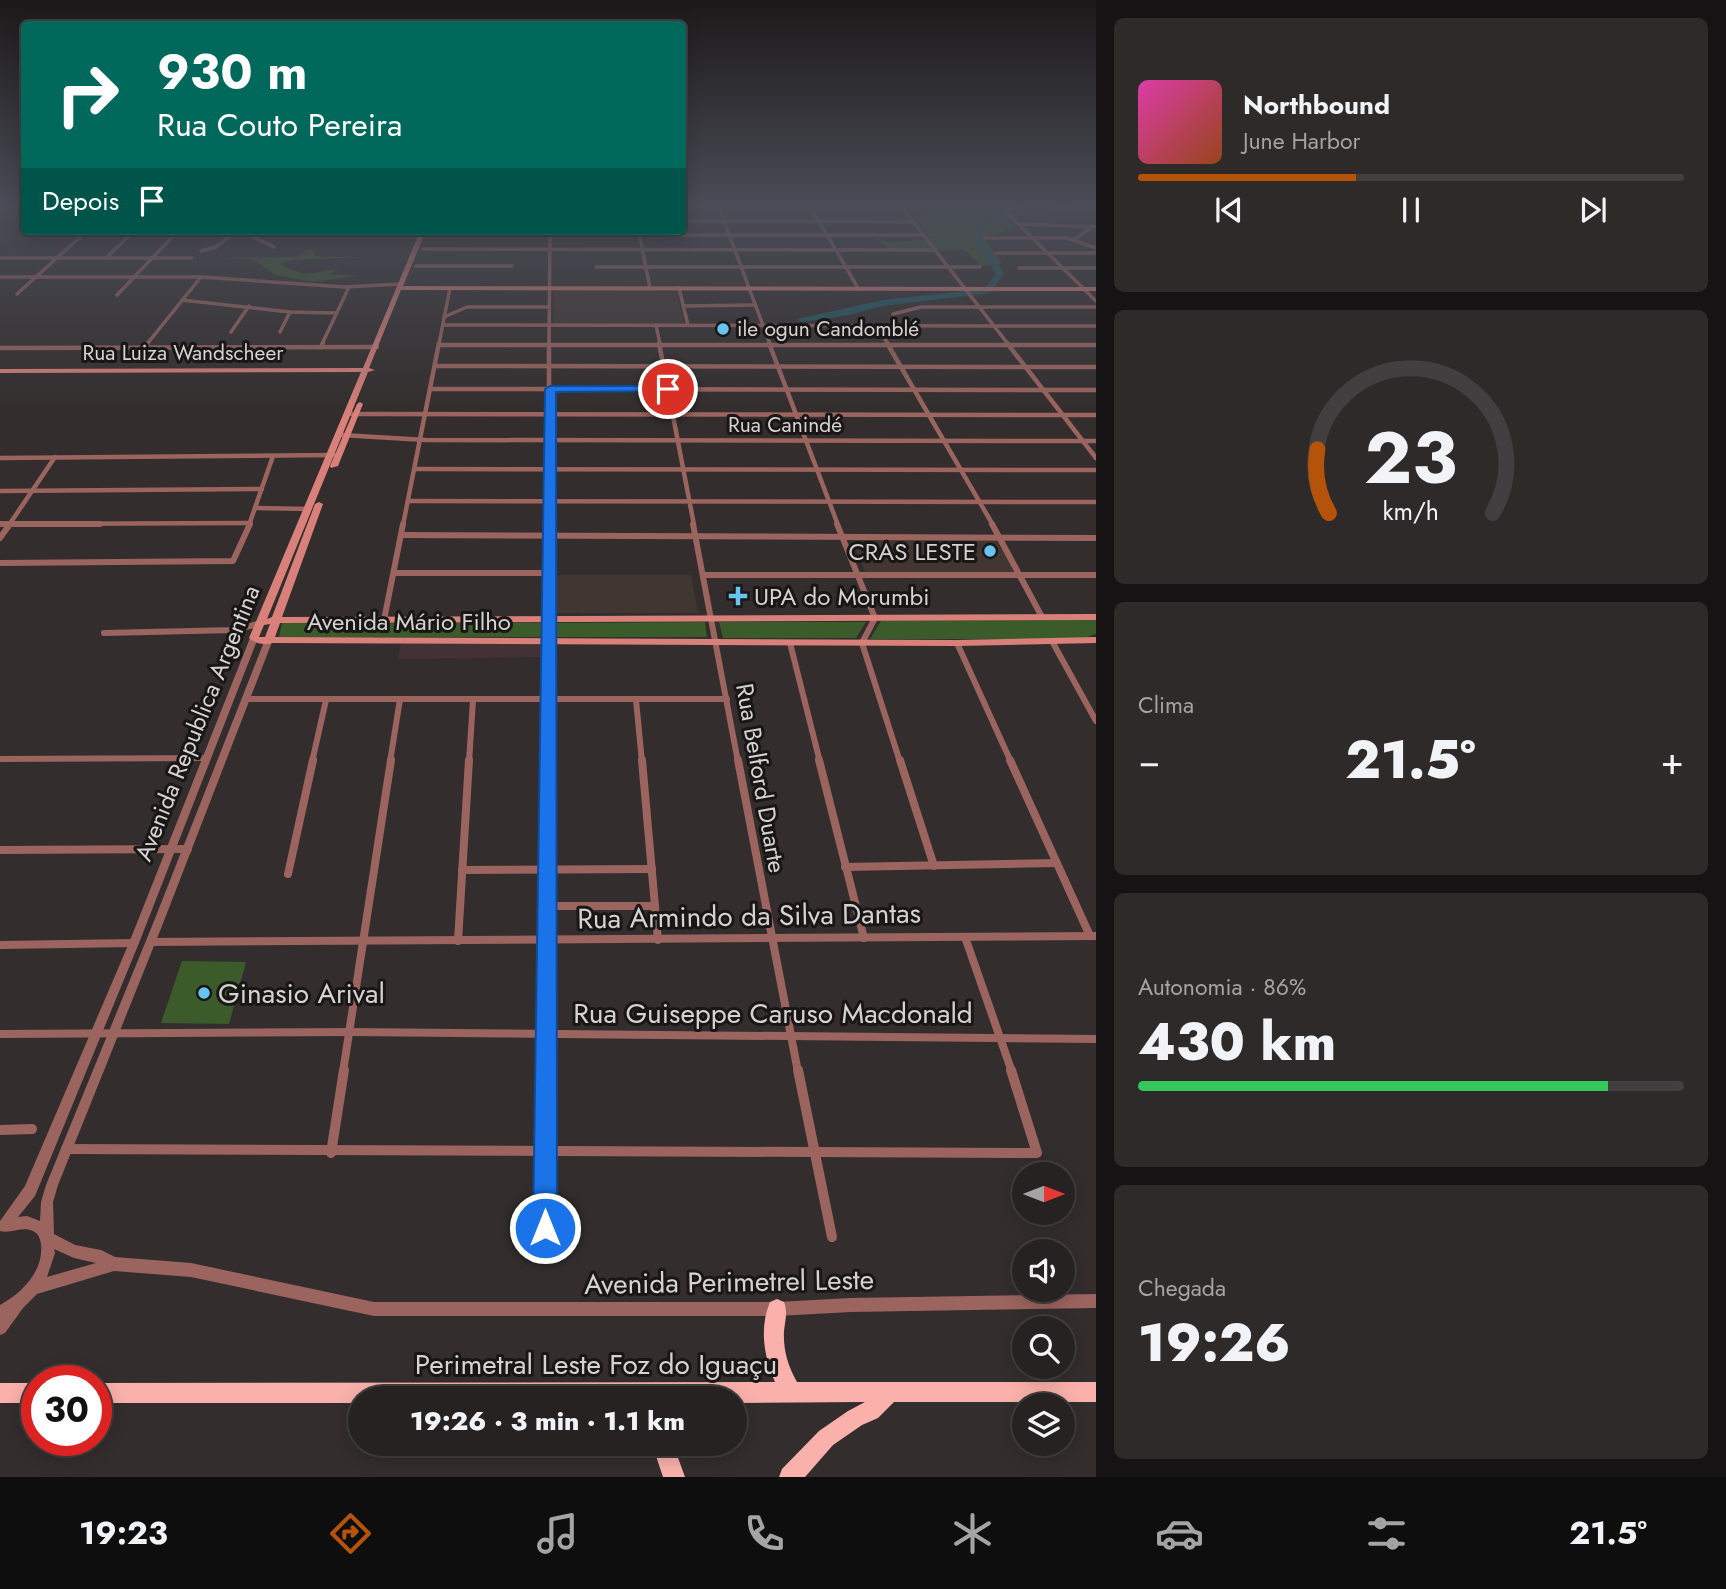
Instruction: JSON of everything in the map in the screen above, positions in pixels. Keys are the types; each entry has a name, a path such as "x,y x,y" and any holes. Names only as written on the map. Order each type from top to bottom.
{"highway":[{"path":"777,1308 772,1336 776,1364 791,1392"},
{"path":"790,1477 826,1438 855,1418 871,1411 890,1392"},
{"name":"Perimetral Leste Foz do Iguaçu","path":"747,1393 1096,1392"},
{"path":"0,1393 21,1393"},
{"name":"Perimetral Leste Foz do Iguaçu","path":"112,1393 348,1394"},
{"path":"667,1456 674,1477"}],"main road":[{"name":"Avenida Republica Argentina","path":"254,638 309,509 356,414 409,274"},
{"name":"Avenida Republica Argentina","path":"344,435 347,416 371,370 377,347 411,274"},
{"path":"404,286 551,286"},
{"path":"404,286 1096,287"},
{"path":"649,286 748,286"},
{"name":"Rua Luiza Wandscheer","path":"0,371 371,370"},
{"name":"Avenida Republica Argentina","path":"268,642 335,455"},
{"name":"Avenida Mário Filho","path":"261,623 275,620 1096,617"},
{"name":"Avenida Mário Filho","path":"254,638 268,642 1092,642"}],"street":[{"path":"17,294 40,274"},
{"path":"117,295 138,274"},
{"path":"545,1228 551,274"},
{"path":"647,274 649,286"},
{"path":"743,274 875,618 862,643 934,866"},
{"path":"850,274 858,286"},
{"path":"954,274 1096,458"},
{"path":"1068,274 1096,304"},
{"path":"0,279 201,278 349,289 404,286"},
{"path":"145,347 201,278"},
{"path":"384,620 450,288"},
{"path":"679,288 688,325"},
{"path":"321,347 349,289"},
{"path":"182,300 290,312 336,313"},
{"path":"893,314 921,307 1096,304"},
{"path":"683,306 755,305"},
{"path":"231,332 248,306"},
{"path":"444,317 467,307 549,307"},
{"path":"280,332 290,312"},
{"path":"443,325 1096,326"},
{"name":"Rua Belford Duarte","path":"656,325 771,939 832,1237"},
{"path":"877,326 981,502 1042,617"},
{"path":"439,345 1096,345"},
{"path":"0,348 377,347"},
{"path":"435,366 1096,367"},
{"path":"430,389 1096,390"},
{"path":"347,416 1096,415"},
{"name":"Rua Canindé","path":"344,435 421,439 1096,441"},
{"path":"0,458 335,455"},
{"path":"0,563 229,562 236,559 273,456"},
{"path":"0,538 55,457"},
{"path":"415,469 1096,470"},
{"path":"0,491 262,489"},
{"path":"409,501 1096,502"},
{"path":"256,508 309,509"},
{"path":"0,524 250,523"},
{"path":"402,536 1096,538"},
{"path":"395,573 549,573"},
{"path":"703,575 1096,575"},
{"path":"104,633 235,630 261,623"},
{"path":"235,630 254,638"},
{"name":"Avenida Republica Argentina","path":"2,1227 30,1191 134,943 254,638"},
{"name":"Avenida Republica Argentina","path":"36,1287 46,1267 47,1202 66,1149 188,849 268,642"},
{"path":"790,643 864,938"},
{"path":"957,643 1056,863 1093,936"},
{"path":"1053,643 1096,721"},
{"path":"245,699 727,699"},
{"path":"331,1153 400,699"},
{"path":"288,874 327,700"},
{"path":"458,941 473,700"},
{"path":"636,701 658,940"},
{"path":"0,759 207,758"},
{"path":"0,850 188,849"},
{"path":"845,867 1056,863"},
{"path":"463,870 652,869"},
{"name":"Rua Armindo da Silva Dantas","path":"548,906 655,906"},
{"name":"Rua Armindo da Silva Dantas","path":"150,942 548,942 1093,936"},
{"path":"66,1149 331,1153 545,1150 1037,1153 1001,1038 965,937"},
{"path":"0,945 134,943"},
{"name":"Rua Guiseppe Caruso Macdonald","path":"0,1034 351,1032 1096,1039"},
{"path":"0,1129 32,1129"},
{"name":"Avenida Perimetrel Leste","path":"2,1227 31,1223 43,1231 47,1238 74,1251 101,1257 114,1264"},
{"name":"Avenida Perimetrel Leste","path":"36,1287 114,1264 191,1270 374,1309 777,1308 851,1304 1096,1301"},
{"path":"0,1328 36,1287"},
{"path":"0,1313 19,1304"}],"shaded area":[{"path":"554,289 676,290 685,324 554,324"},
{"path":"852,540 996,540 1017,574 866,574"},
{"path":"556,575 691,575 698,613 556,613"},
{"path":"548,643 549,657 398,659 401,644"}],"green space":[{"path":"274,274 358,276 312,282"},
{"path":"1096,620 1096,634 1082,639 870,639 881,621"},
{"path":"705,622 707,637 557,637 557,623"},
{"path":"719,622 866,622 856,638 723,638"},
{"path":"282,623 542,623 542,637 279,637"},
{"name":"Ginasio Arival","path":"182,961 246,962 229,1024 161,1023"}],"waterway":[{"path":"802,319 849,312 883,303 987,291 1000,274"}],"place":[{"name":"ile ogun Candomblé","path":"723,329"},
{"name":"CRAS LESTE","path":"990,551"},
{"name":"UPA do Morumbi","path":"738,596"},
{"name":"Ginasio Arival","path":"204,993"}],"route":[{"path":"545,1228 550,389 668,389"}]}
